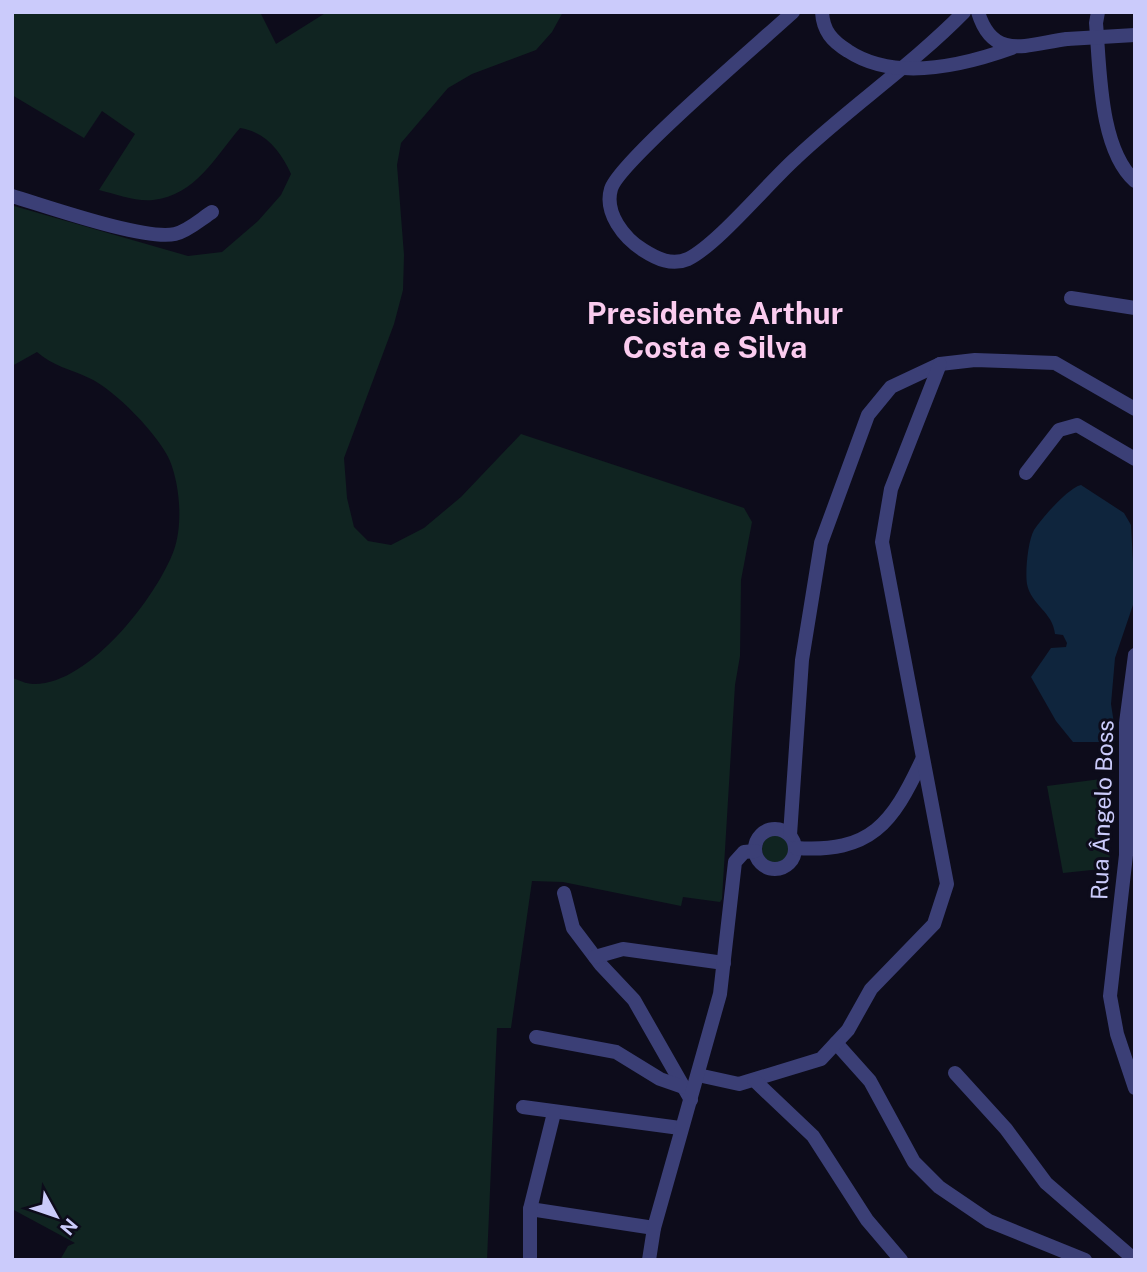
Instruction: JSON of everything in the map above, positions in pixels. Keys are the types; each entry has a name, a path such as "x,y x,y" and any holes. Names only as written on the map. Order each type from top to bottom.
{"street":[{"path":"793,12 652,142 618,175 611,187 609,204 619,227 637,246 659,260 676,262 699,252 798,156 903,69 964,12"},
{"path":"822,12 829,37 844,49 873,64 903,69 954,64 1012,48 1067,39 1135,35"},
{"path":"978,12 982,27 994,40 1012,48"},
{"path":"1098,12 1096,23 1103,101 1114,147 1131,178"},
{"path":"12,196 104,223 162,236 177,234 212,212"},
{"path":"1071,298 1135,308"},
{"path":"922,760 907,793 877,832 831,850 793,841 780,830 765,832 759,837 755,851 762,865 780,869 792,861 793,841 802,660 821,543 868,415 891,387 940,364 975,360 1055,363 1135,409"},
{"path":"698,1075 739,1084 821,1059 848,1030 871,989 934,924 947,884 940,835 922,760 882,542 891,489 940,364"},
{"path":"1027,473 1059,430 1077,425 1135,459"},
{"name":"Rua Ângelo Boss","path":"1135,655 1126,723 1126,855 1110,996 1117,1034 1135,1088"},
{"path":"649,1260 654,1228 687,1093 698,1075 720,993 735,862 744,852 755,851"},
{"path":"564,893 573,928 594,957 634,1000 687,1093"},
{"path":"594,957 623,949 724,963"},
{"path":"536,1037 617,1052 687,1093"},
{"path":"836,1043 870,1081 914,1163 939,1187 989,1221 1085,1260"},
{"path":"955,1073 1006,1129 1046,1183 1135,1260"},
{"path":"754,1080 813,1136 867,1220 901,1260"},
{"path":"523,1107 554,1114 680,1128"},
{"path":"530,1260 530,1209 554,1114"},
{"path":"530,1209 654,1228"}],"green space":[{"path":"12,12 260,12 276,44 327,12 563,12 552,32 536,50 472,74 448,88 401,143 397,165 404,255 403,290 394,324 344,458 347,498 354,527 368,541 391,545 424,528 461,497 521,434 744,508 752,522 741,580 740,656 735,685 722,899 720,902 683,897 681,906 563,882 532,881 511,1028 497,1028 487,1260 60,1260 68,1246 75,1243 12,1209 12,678 33,684 54,681 76,671 118,635 153,591 165,569 177,540 179,517 178,493 170,461 146,426 123,402 99,383 55,364 37,352 12,366 12,210 14,206 188,256 222,252 258,221 281,195 291,174 272,144 258,134 240,128 193,183 168,197 140,200 99,190 135,134 102,111 84,138 12,95"},
{"path":"1101,779 1111,868 1063,873 1047,786"},
{"path":"776,835 786,839 790,849 786,859 776,863 766,859 762,849 766,839"}],"water":[{"path":"1081,485 1124,513 1131,525 1135,599 1115,658 1111,704 1115,730 1099,742 1073,742 1056,721 1031,677 1051,648 1066,647 1067,643 1063,635 1055,634 1050,620 1029,591 1026,572 1030,541 1034,530 1049,511 1069,492"}],"district":[{"name":"Presidente Arthur Costa e Silva","path":"715,330"}]}
